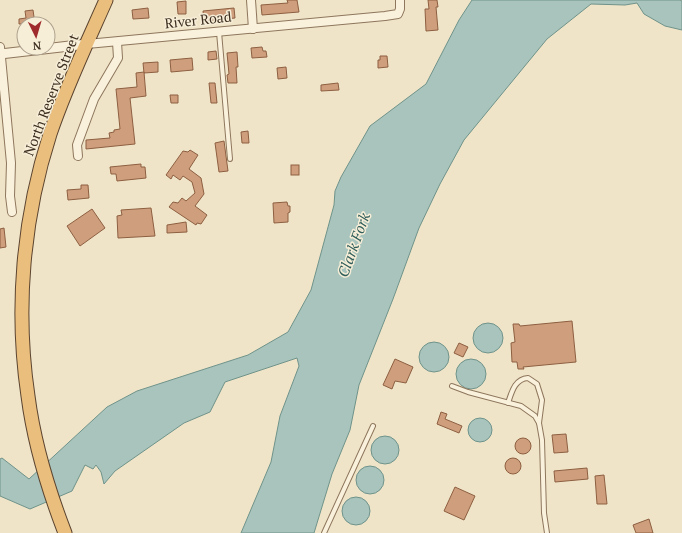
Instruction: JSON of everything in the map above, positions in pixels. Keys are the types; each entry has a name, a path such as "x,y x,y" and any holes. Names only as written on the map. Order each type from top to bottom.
{"highway":[{"name":"North Reserve Street","path":"65,533 54,505 36,443 28,396 22,326 24,256 41,166 49,140 106,0"}],"street":[{"path":"251,0 253,29"},
{"name":"River Road","path":"0,52 385,16 398,14 400,9 400,0"},
{"path":"78,156 77,145 94,100 118,58 117,42"},
{"path":"0,52 11,163 10,196 12,212"}],"lane":[{"path":"219,32 230,159"},
{"path":"508,403 512,388 522,378 528,378 537,384 542,400 539,423 542,440 544,512 547,533"},
{"path":"452,386 468,392 520,406 535,416 539,423"},
{"path":"324,533 373,426"}],"water":[{"name":"Clark Fork","path":"472,0 680,0 682,1 682,30 665,26 644,14 637,3 625,5 591,4 547,39 464,140 440,184 419,228 359,385 350,430 332,474 314,533 241,533 271,462 280,416 299,366 297,358 225,382 210,412 184,423 115,471 104,484 101,472 96,465 93,469 85,465 72,491 30,509 0,496 0,459 2,458 29,479 107,407 137,391 248,355 288,332 311,290 334,205 335,191 341,177 370,126 426,84 459,20"},
{"path":"488,323 499,327 503,338 499,349 488,353 477,349 473,338 477,327"},
{"path":"434,342 445,346 449,357 445,368 434,372 423,368 419,357 423,346"},
{"path":"471,359 482,363 486,374 482,385 471,389 460,385 456,374 460,363"},
{"path":"480,418 489,421 492,430 489,439 480,442 471,439 468,430 471,421"},
{"path":"385,436 395,440 399,450 395,460 385,464 375,460 371,450 375,440"},
{"path":"370,466 380,470 384,480 380,490 370,494 360,490 356,480 360,470"},
{"path":"356,497 366,501 370,511 366,521 356,525 346,521 342,511 346,501"}],"building":[{"path":"287,0 297,0 299,12 262,15 261,5 288,3"},
{"path":"428,0 437,0 438,7 436,7 438,30 426,31 425,9 429,9"},
{"path":"186,1 186,14 178,14 177,2"},
{"path":"148,8 149,18 133,19 132,10"},
{"path":"234,8 235,18 204,21 203,11"},
{"path":"33,10 34,16 26,16 25,11"},
{"path":"262,47 263,51 266,51 267,57 252,58 251,48"},
{"path":"216,51 217,59 208,60 208,52"},
{"path":"237,52 237,83 228,83 227,75 229,74 227,53"},
{"path":"380,56 387,56 388,67 378,68 378,60 380,60"},
{"path":"192,58 193,70 171,72 170,60"},
{"path":"158,62 158,72 144,73 143,63"},
{"path":"286,67 287,78 278,79 277,68"},
{"path":"144,72 146,96 130,98 135,144 86,149 86,140 110,138 109,133 120,129 116,89 137,87 136,73"},
{"path":"209,83 215,83 217,103 211,103"},
{"path":"338,83 339,90 321,91 321,85"},
{"path":"170,95 178,95 178,103 171,103"},
{"path":"248,131 249,143 242,143 241,132"},
{"path":"224,141 228,171 219,172 215,143"},
{"path":"190,150 198,155 189,169 201,178 204,194 195,206 207,215 201,224 197,223 196,225 169,207 173,202 178,203 182,198 186,201 195,193 192,182 183,176 180,180 173,175 171,179 166,175 183,151 188,152"},
{"path":"141,164 141,167 145,167 146,178 117,181 116,174 111,174 110,167"},
{"path":"291,165 299,165 299,175 291,175"},
{"path":"81,185 88,185 89,198 68,200 67,190 81,189"},
{"path":"287,202 288,206 290,206 288,222 274,223 273,203"},
{"path":"151,208 155,236 118,238 117,216 122,215 121,210"},
{"path":"92,209 105,228 80,246 67,226"},
{"path":"186,222 187,232 167,233 167,225"},
{"path":"4,228 6,247 0,248 0,229"},
{"path":"572,321 576,362 523,367 524,369 518,369 517,362 512,362 511,343 515,342 513,324 519,324 520,326"},
{"path":"459,343 468,347 463,357 454,353"},
{"path":"395,359 413,367 406,383 395,381 392,389 383,385"},
{"path":"441,412 447,414 445,419 462,426 459,433 437,424"},
{"path":"566,434 568,452 554,453 552,435"},
{"path":"523,438 529,440 531,446 529,452 523,454 517,452 515,446 517,440"},
{"path":"513,458 519,460 521,466 519,472 513,474 507,472 505,466 507,460"},
{"path":"587,468 588,479 555,482 554,471"},
{"path":"604,475 607,504 597,504 595,476"},
{"path":"455,487 475,496 464,520 444,511"},
{"path":"649,519 653,533 636,533 633,525"}]}
